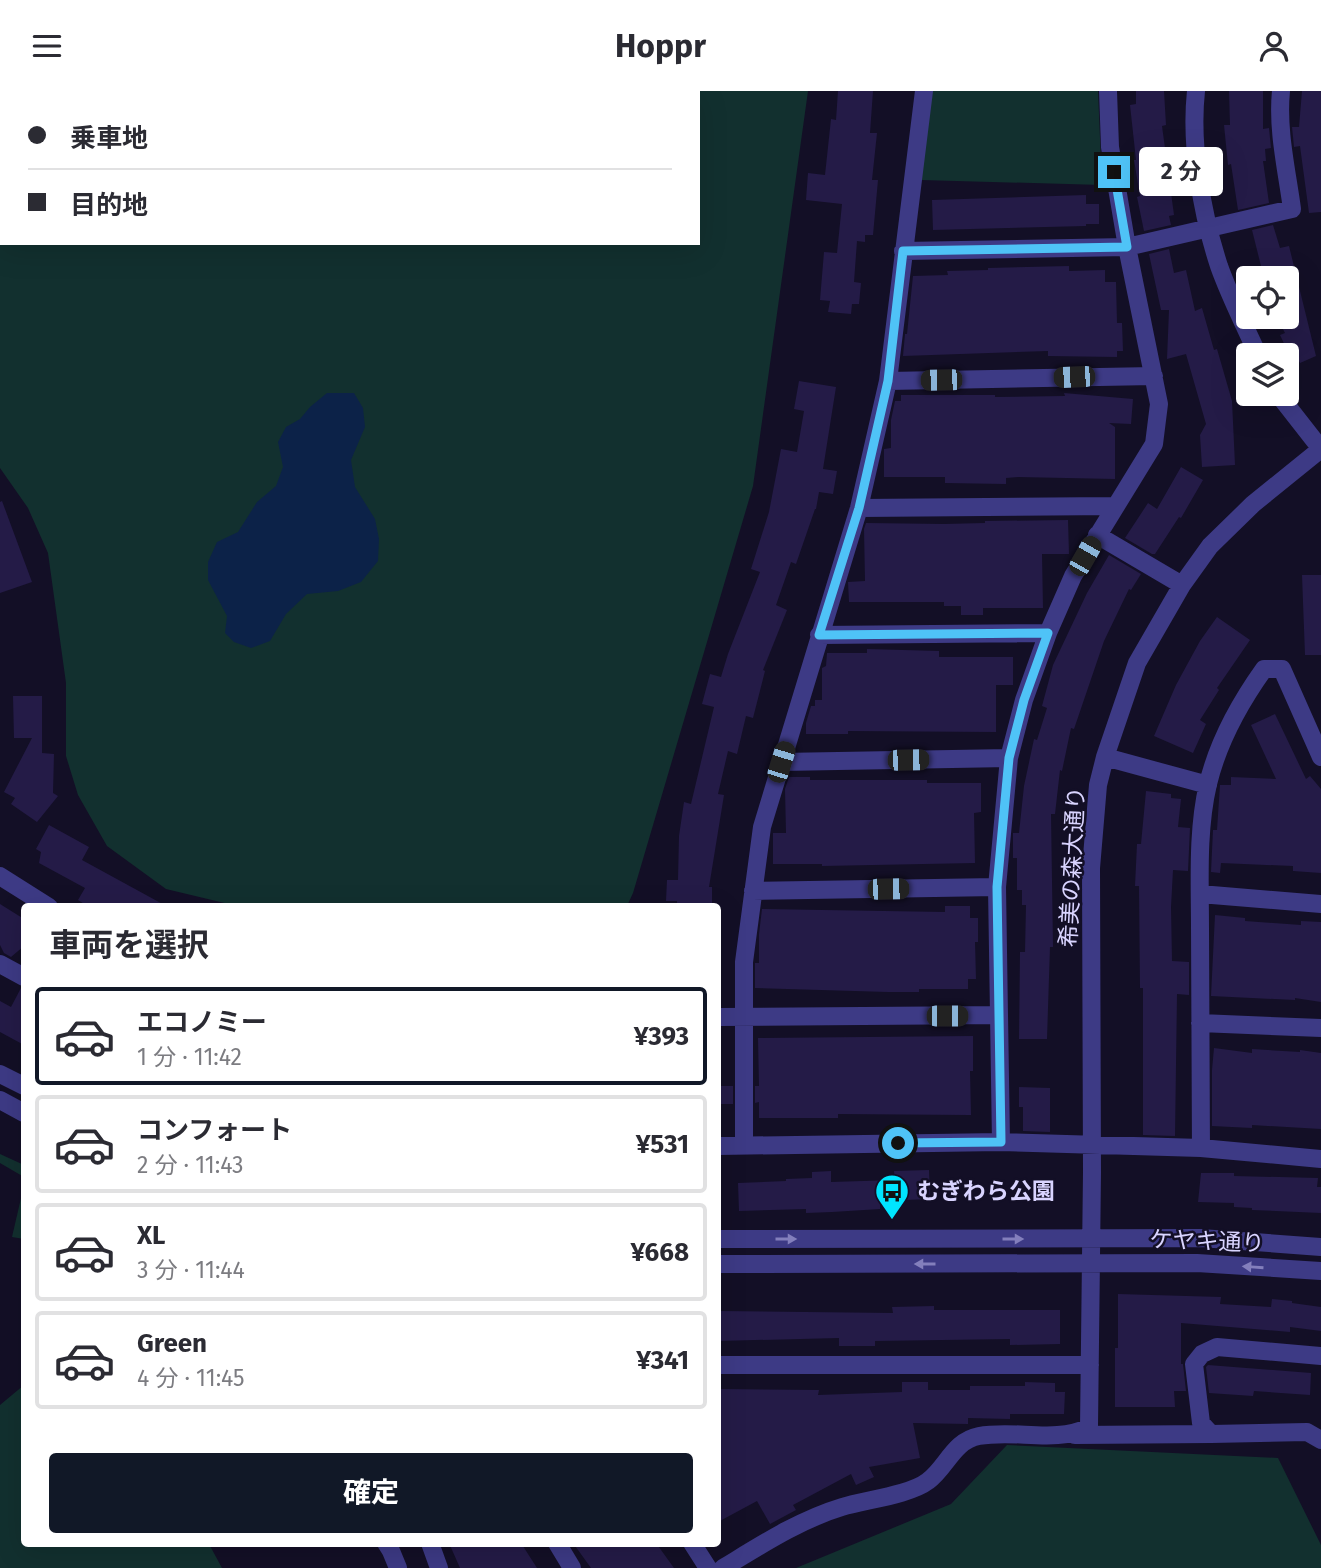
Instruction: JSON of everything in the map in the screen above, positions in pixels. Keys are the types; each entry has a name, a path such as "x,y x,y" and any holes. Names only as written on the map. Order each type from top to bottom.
{"street":[{"path":"744,1145 744,963 762,827 859,508 888,381 924,91"},
{"path":"1001,1142 997,887 1009,758 1024,700 1048,633 1073,576 1154,444 1159,404 1110,147 1108,91"},
{"path":"1196,91 1198,172 1210,230 1219,266 1253,343"},
{"path":"903,251 1127,247 1292,209 1284,155 1281,91"},
{"path":"888,381 1154,376"},
{"path":"1287,406 1321,449"},
{"name":"希美の森大通り","path":"1073,1435 1089,1427 1091,867 1098,785 1105,757 1138,663 1182,585 1210,546 1253,504 1321,449"},
{"path":"859,508 1116,506"},
{"path":"1097,535 1182,585"},
{"path":"819,635 1048,633"},
{"path":"1201,1148 1201,841 1208,785 1230,723 1264,669 1282,669 1321,757"},
{"path":"1105,757 1208,785"},
{"path":"781,762 1009,758"},
{"path":"0,876 43,903"},
{"path":"753,891 997,887"},
{"path":"1200,894 1321,904"},
{"path":"0,964 21,975"},
{"path":"721,1017 999,1015"},
{"path":"1200,1023 1321,1028"},
{"path":"0,1074 21,1084"},
{"path":"0,1100 21,1111"},
{"path":"721,1146 1001,1142 1201,1148 1321,1159"},
{"path":"721,1239 1091,1238"},
{"name":"ケヤキ通り","path":"1091,1238 1201,1238 1321,1247"},
{"path":"721,1264 1091,1263"},
{"name":"ケヤキ通り","path":"1091,1263 1197,1263 1321,1271"},
{"path":"1211,1434 1201,1423 1194,1364 1202,1353 1217,1347 1321,1356"},
{"path":"721,1365 1090,1365"},
{"path":"723,1568 780,1534 841,1507 890,1496 928,1482 958,1445 978,1436 1307,1432 1321,1440"},
{"path":"388,1547 398,1568"},
{"path":"431,1547 439,1568"},
{"path":"559,1547 572,1568"},
{"path":"695,1547 708,1568"}],"green space":[{"path":"700,91 808,91 753,486 628,903 224,903 166,889 107,846 78,795 66,756 66,683 48,553 28,508 0,468 0,245 700,245"},
{"path":"930,91 1098,91 1102,185 921,180"},
{"path":"0,1154 21,1164 21,1175 0,1163"},
{"path":"21,1198 21,1238 12,1237"},
{"path":"21,1388 21,1547 211,1547 222,1568 0,1568 0,1405"},
{"path":"1007,1445 1278,1458 1321,1545 1321,1568 796,1568 951,1504"}],"water":[{"path":"327,393 354,393 363,408 365,427 351,460 355,487 375,519 379,539 378,561 361,582 338,591 307,594 286,614 270,641 251,648 234,642 225,633 227,616 208,580 208,562 217,542 238,532 257,502 276,486 283,467 278,442 286,427 300,419"}],"building":[{"path":"838,91 873,91 870,133 877,133 872,180 878,180 873,235 865,235 865,242 857,241 854,282 861,283 859,304 852,304 851,314 828,312 830,301 820,300 824,252 837,253 842,204 806,200 808,173 825,175 831,119 836,120"},
{"path":"1136,91 1164,91 1166,125 1162,126 1174,215 1169,216 1171,225 1144,231 1137,197 1140,196 1130,105 1136,104"},
{"path":"1229,91 1263,91 1263,129 1269,128 1271,148 1265,149 1266,161 1263,161 1269,203 1238,210 1231,164 1228,165 1224,125 1230,125"},
{"path":"1302,91 1321,91 1321,212 1309,213 1300,146 1294,147 1292,127 1299,127"},
{"path":"1086,195 1086,204 1099,204 1099,224 933,230 932,200"},
{"path":"1273,225 1280,248 1289,246 1294,266 1261,266 1252,230"},
{"path":"1169,249 1174,273 1186,270 1195,311 1202,308 1214,350 1217,349 1232,401 1235,465 1202,467 1200,435 1206,424 1186,354 1167,359 1169,310 1161,310 1149,254"},
{"path":"1069,266 1069,271 1105,270 1105,282 1116,282 1117,323 1122,323 1123,351 1117,351 1117,357 1048,356 1048,351 903,356 913,276 948,275 947,271 988,268"},
{"path":"1299,287 1316,356 1300,363 1299,343 1284,343 1280,335 1285,333 1283,329 1299,329"},
{"path":"799,381 836,387 823,469 837,471 833,494 819,492 816,509 796,564 791,562 776,605 787,610 763,670 765,671 753,718 746,716 737,754 728,751 718,794 724,795 709,887 712,887 712,903 666,901 667,880 678,880 679,836 684,802 691,804 714,707 702,704 710,674 721,677 760,572 751,569 769,512 781,449 797,452 804,411 794,409"},
{"path":"1064,393 1133,399 1131,424 1109,423 1115,427 1115,479 1018,477 1006,478 1006,484 945,483 945,477 884,477 884,449 891,448 891,420 895,401 901,401 901,395 1065,396"},
{"path":"1181,467 1203,480 1181,518 1179,517 1155,554 1152,554 1125,538 1148,503 1157,509"},
{"path":"2,501 32,582 0,593 0,502"},
{"path":"1068,520 1069,554 1042,554 1043,608 983,608 983,615 961,615 961,606 944,606 944,602 849,602 848,582 865,581 866,523 944,524"},
{"path":"1109,555 1141,574 1131,590 1129,589 1104,641 1074,729 1071,728 1062,771 1060,770 1055,814 1051,814 1053,947 1050,947 1047,1039 1019,1039 1020,952 1025,952 1026,905 1022,905 1022,890 1017,890 1017,858 1013,858 1013,833 1019,833 1024,786 1034,739 1037,740 1047,708 1042,706 1053,665 1087,593"},
{"path":"1302,575 1321,575 1321,655 1305,655"},
{"path":"1217,617 1250,640 1217,688 1219,690 1200,720 1206,724 1193,753 1154,736 1176,685 1200,641"},
{"path":"867,649 939,651 939,657 1013,657 1013,685 996,685 996,732 848,731 848,734 806,734 811,706 815,706 815,700 822,700 822,668 826,666 827,653 867,653"},
{"path":"13,696 42,696 42,753 54,754 53,793 58,796 37,822 11,804 15,798 4,792 32,738 14,738"},
{"path":"1275,714 1306,779 1310,776 1321,789 1321,873 1293,871 1293,866 1221,863 1220,873 1211,872 1213,830 1217,830 1220,785 1231,785 1231,777 1276,779 1251,725"},
{"path":"789,777 810,777 810,780 981,783 981,812 974,813 975,863 822,866 773,864 773,833 786,833 785,789"},
{"path":"1146,791 1171,794 1171,798 1181,799 1178,827 1190,828 1188,871 1173,870 1171,907 1172,961 1189,962 1189,995 1177,994 1175,1136 1143,1135 1143,988 1140,988 1139,886 1135,886 1137,844 1141,844"},
{"path":"49,825 89,847 82,860 161,903 83,903 78,900 85,888 39,863 41,852 36,849"},
{"path":"0,904 21,917 21,949 11,957 4,953 0,945"},
{"path":"945,906 970,906 970,918 978,918 978,942 975,942 976,979 968,979 968,989 888,992 755,988 755,963 759,963 762,909 945,912"},
{"path":"1215,915 1245,918 1245,921 1301,925 1301,921 1321,922 1321,1002 1295,998 1211,996"},
{"path":"21,988 21,1043 0,1032 0,1001 11,1007"},
{"path":"973,1036 973,1071 970,1071 971,1115 838,1114 838,1118 759,1118 759,1102 755,1103 755,1086 759,1086 758,1038"},
{"path":"1214,1048 1252,1053 1252,1049 1321,1053 1321,1129 1252,1125 1252,1128 1212,1126"},
{"path":"721,1086 733,1086 733,1104 721,1104"},
{"path":"1019,1087 1050,1088 1050,1132 1023,1131 1023,1107 1019,1107"},
{"path":"929,1170 930,1199 880,1201 880,1209 806,1213 806,1209 739,1211 738,1183 812,1178 812,1172 831,1171 831,1182 895,1180 894,1171"},
{"path":"1201,1173 1318,1178 1317,1187 1321,1187 1321,1213 1252,1210 1234,1207 1234,1203 1198,1202"},
{"path":"1118,1294 1221,1297 1220,1304 1271,1307 1272,1299 1292,1301 1321,1307 1321,1331 1290,1327 1290,1332 1181,1323 1181,1364 1186,1391 1174,1391 1175,1407 1115,1407"},
{"path":"934,1306 934,1310 1060,1310 1060,1344 1010,1345 1010,1339 875,1341 875,1346 839,1346 839,1338 721,1341 721,1311 893,1313 892,1307"},
{"path":"1208,1365 1311,1373 1310,1395 1254,1391 1253,1396 1209,1393"},
{"path":"902,1382 928,1382 928,1390 970,1390 970,1386 1025,1386 1025,1382 1055,1383 1055,1392 1065,1392 1064,1414 1010,1414 1010,1419 968,1418 968,1424 913,1423 920,1458 869,1467 874,1477 856,1485 851,1474 793,1505 796,1510 770,1524 757,1501 721,1520 721,1389 819,1390 818,1395 902,1392"},
{"path":"451,1547 524,1547 537,1568 460,1568"},
{"path":"576,1547 659,1547 674,1568 591,1568"}],"place":[{"name":"むぎわら公園","path":"892,1221"}],"route":[{"path":"898,1143 1001,1142 997,887 1009,758 1024,700 1048,633 819,635 859,508 888,381 903,251 1127,247 1114,172"}]}
